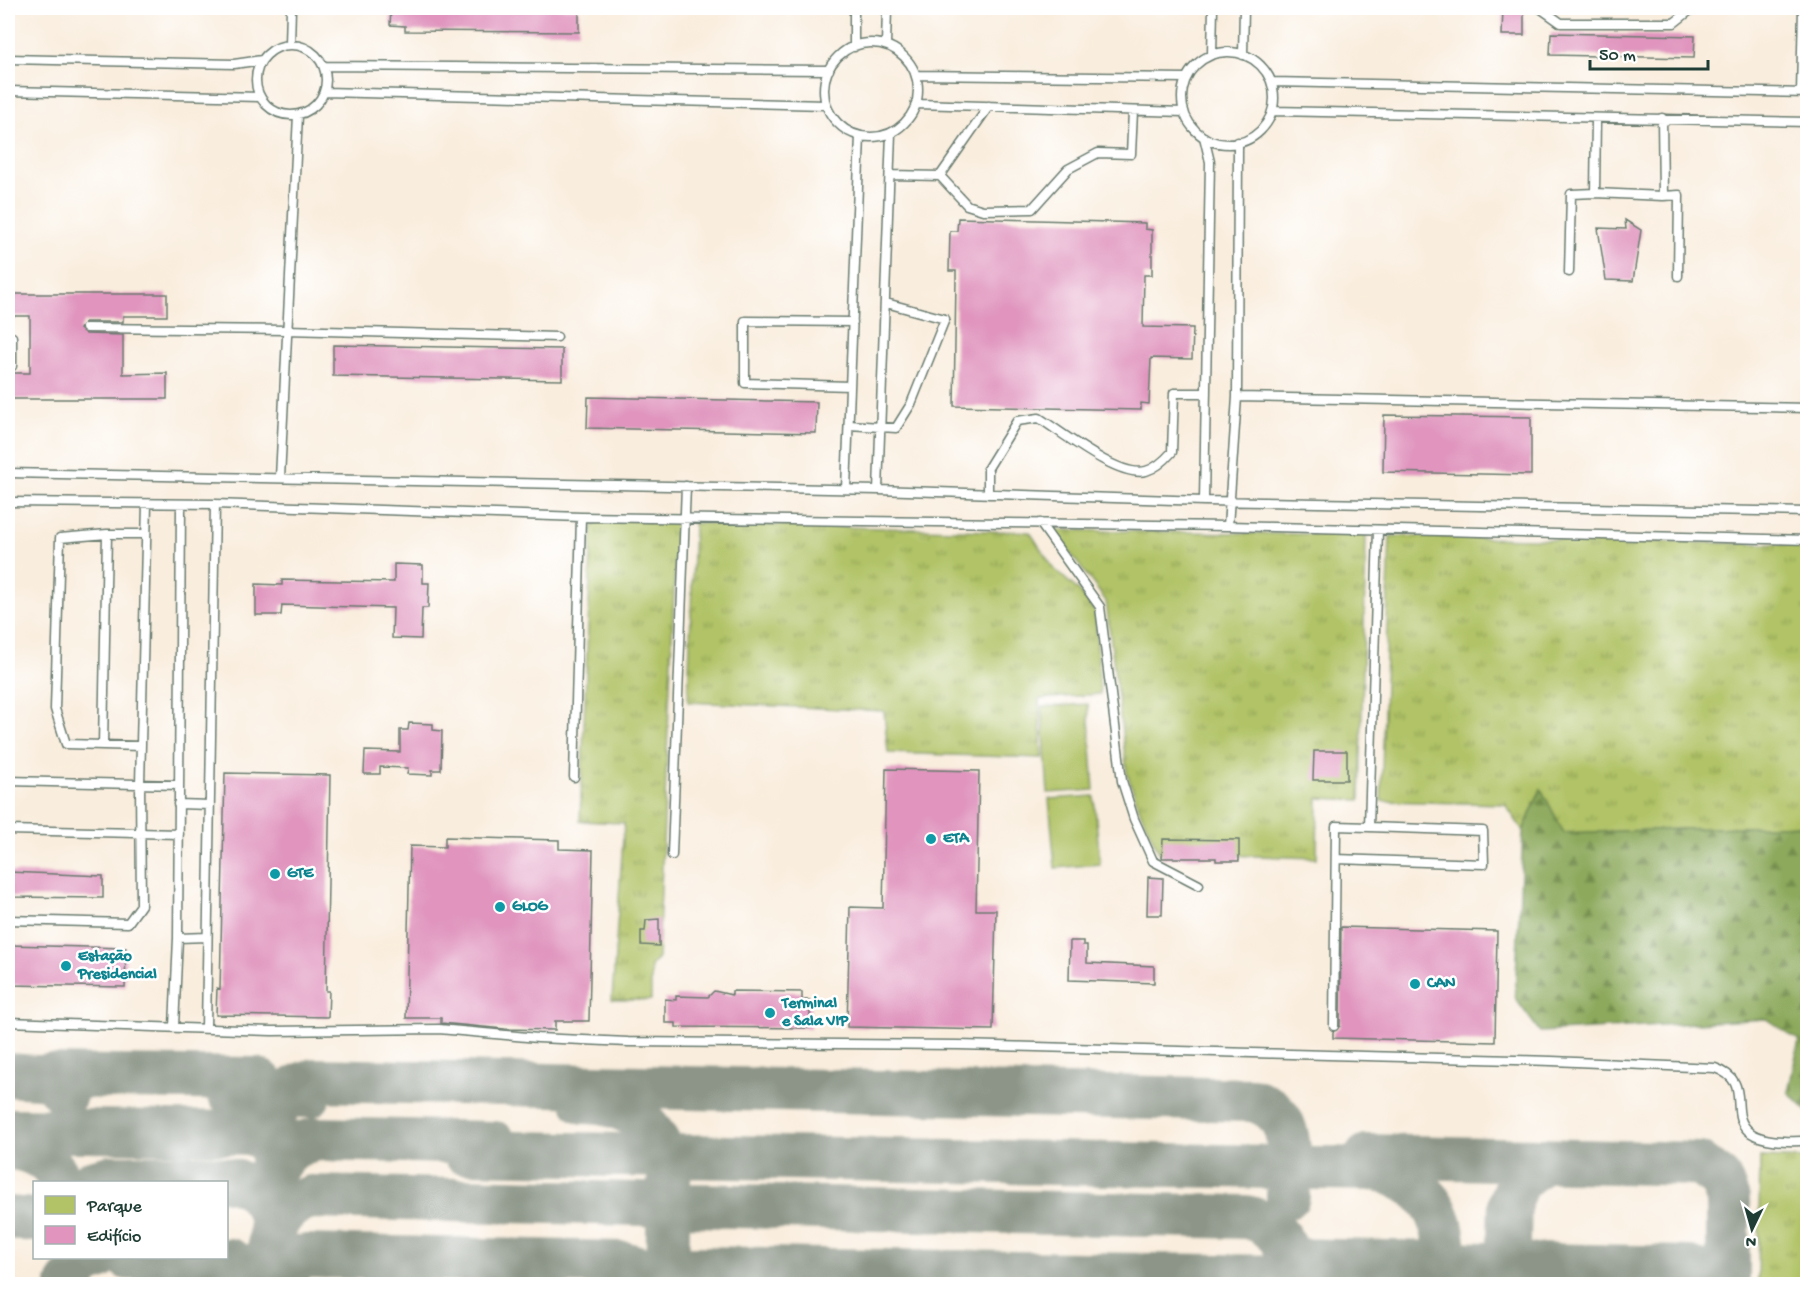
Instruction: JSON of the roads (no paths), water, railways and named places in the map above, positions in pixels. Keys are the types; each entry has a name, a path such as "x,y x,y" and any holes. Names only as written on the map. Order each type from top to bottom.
{"lane":[{"path":"290,45 291,8"},
{"path":"854,8 854,47"},
{"path":"886,45 887,8"},
{"path":"1212,54 1213,8"},
{"path":"1243,55 1244,8"},
{"path":"1540,8 1561,23 1674,23 1693,8"},
{"path":"1272,82 1804,93 1803,8"},
{"path":"862,43 886,45 911,63 919,87 917,104 905,124 891,133 877,137 860,136 846,130 834,119 826,105 824,86 834,60 862,43"},
{"path":"8,59 234,64 262,60 278,48 290,45 307,48 324,66 327,80 325,92 314,106 298,115 278,113 260,96 256,84 262,60"},
{"path":"1234,52 1243,55 1264,69 1272,82 1275,95 1273,111 1262,129 1249,139 1238,142 1217,142 1204,137 1192,126 1184,112 1182,94 1186,78 1198,63 1212,54 1234,52"},
{"path":"324,66 829,70"},
{"path":"916,75 1186,78"},
{"path":"8,91 260,96"},
{"path":"325,92 826,105"},
{"path":"917,104 1184,112"},
{"path":"940,176 989,106"},
{"path":"891,175 940,176 967,205 983,210 1032,209 1068,169 1098,153 1131,153 1133,111"},
{"path":"1273,111 1808,123"},
{"path":"280,477 298,115"},
{"path":"1595,193 1596,118"},
{"path":"1662,118 1663,196"},
{"path":"878,490 891,133"},
{"path":"846,489 860,136"},
{"path":"1204,137 1210,162 1204,501"},
{"path":"1228,526 1232,499 1237,397 1238,142"},
{"path":"1569,272 1571,194 1679,195 1678,276"},
{"path":"849,425 896,428 911,404 945,319 886,303"},
{"path":"850,386 745,383 745,321 853,322"},
{"path":"86,328 286,330 557,337"},
{"path":"8,337 12,337 12,366 8,366"},
{"path":"988,494 988,468 1017,421 1040,418 1123,470 1145,471 1162,463 1172,452 1174,393 1206,393"},
{"path":"1237,397 1808,408"},
{"path":"8,473 846,489 1204,501 1232,499 1808,512"},
{"path":"672,855 686,486"},
{"path":"8,502 214,504 582,517 1228,526 1808,540"},
{"path":"8,920 128,923 141,905 140,784 147,504"},
{"path":"174,1027 178,938 181,504"},
{"path":"206,1028 214,504"},
{"path":"574,777 582,517"},
{"path":"1040,523 1100,607 1122,781 1134,819 1154,861 1199,885"},
{"path":"1369,827 1378,530"},
{"path":"141,746 66,744 55,709 60,538 107,534 146,534"},
{"path":"103,745 107,534"},
{"path":"8,781 179,785"},
{"path":"178,804 210,805"},
{"path":"1334,1026 1336,826 1483,831 1484,864 1336,859"},
{"path":"8,830 178,834"},
{"path":"178,938 207,938"},
{"path":"8,1022 272,1031 439,1029 538,1038 628,1042 958,1045 1552,1061 1715,1068 1729,1072 1735,1079 1739,1112 1744,1124 1752,1134 1779,1141 1808,1141"}],"place":[{"name":"ETA","path":"931,839"},
{"name":"GTE","path":"275,874"},
{"name":"GLOG","path":"500,907"},
{"name":"Estação Presidencial","path":"66,966"},
{"name":"CAN","path":"1415,984"},
{"name":"Terminal e Sala VIP","path":"770,1013"}]}
